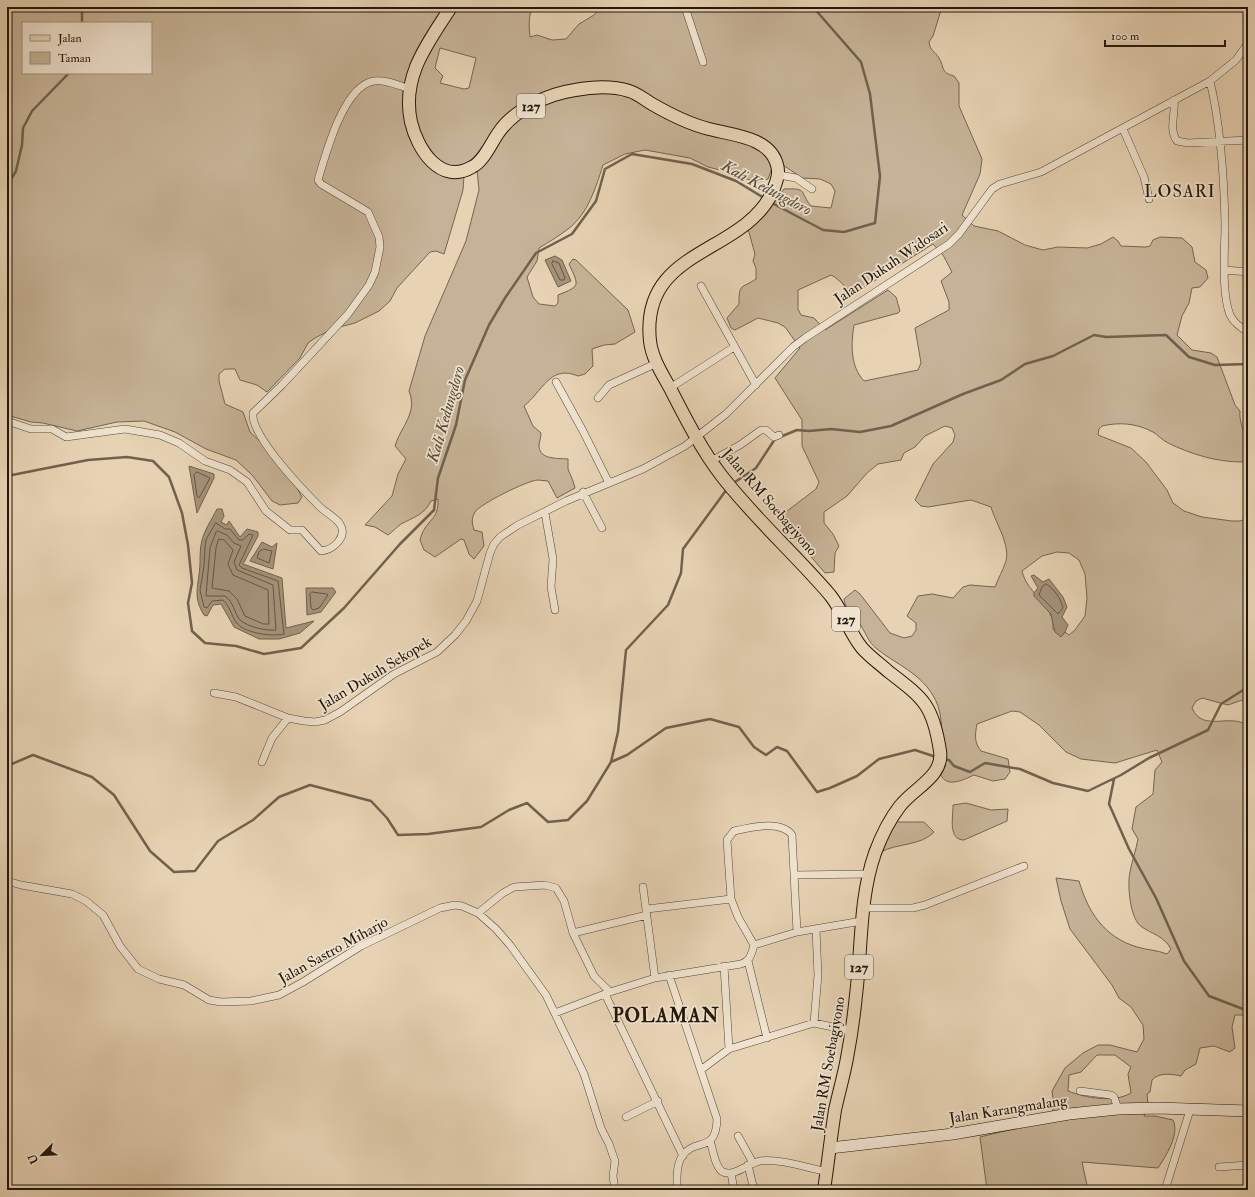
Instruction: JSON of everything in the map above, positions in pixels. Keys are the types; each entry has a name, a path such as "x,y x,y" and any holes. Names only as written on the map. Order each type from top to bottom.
{"main road":[{"name":"127","path":"451,7 422,51 414,70 410,89 410,117 416,140 428,160 442,169 452,171 465,170 476,166 503,125 524,110 547,98 574,90 603,87 630,91 695,126 754,140 774,156 778,166 778,175"},
{"name":"Jalan RM Soebagiyono","path":"778,175 771,194 757,216 683,263 671,273 662,284 652,307 650,327 651,347 657,363 697,438 724,479 834,600 864,650 914,690 928,705 934,719 940,753 939,765 934,774 908,796 894,813 877,847 869,874 862,921 859,972 852,1031 834,1114 824,1190"}],"street":[{"path":"685,7 703,62"},
{"name":"Jalan Dukuh Widosari","path":"697,438 756,385 792,347 954,239 992,190 1000,184 1040,172 1123,129 1210,81 1236,60 1248,43"},
{"path":"7,421 31,429 52,428 66,437 125,429 160,435 179,443 205,461 230,470 248,482 266,511 290,530 302,530 321,551 328,551 338,543 342,535 340,524 290,476 258,433 252,419 253,413 282,385 348,314 369,285 375,272 380,247 379,237 368,212 320,184 318,180 328,149 346,104 355,92 365,84 375,80 410,89"},
{"path":"1210,81 1220,142 1225,223 1225,270 1230,314 1234,322 1248,332"},
{"path":"1174,100 1175,108 1172,134 1177,141 1188,143 1248,140"},
{"path":"1123,129 1144,177 1150,199"},
{"path":"778,175 796,178 812,189"},
{"path":"1225,270 1248,272"},
{"path":"701,286 756,385"},
{"path":"670,388 734,347"},
{"path":"598,398 609,385 657,363"},
{"path":"556,382 609,483"},
{"path":"711,461 762,429 766,430 774,437 779,435"},
{"name":"Jalan Dukuh Sekopek","path":"214,693 236,697 288,718 315,722 325,720 348,707 394,674 437,652 455,635 466,621 481,591 494,544 500,537 518,525 545,513 584,492 665,459 697,438"},
{"path":"584,492 602,528"},
{"path":"545,513 549,527 554,560 551,587 555,610"},
{"path":"262,762 272,738 288,718"},
{"path":"754,945 738,917 731,899 727,840 734,831 776,826 786,829 793,839 797,932"},
{"path":"864,908 913,908 926,905 1024,866"},
{"path":"794,875 869,874"},
{"name":"Jalan Sastro Miharjo","path":"7,881 72,894 80,897 103,915 124,952 138,969 159,979 184,985 209,1000 221,1002 251,1001 279,995 361,946 440,908 455,905 462,906 478,913 496,929 510,945 546,995 555,1013 588,1084 602,1128 611,1149 614,1161 613,1176 615,1190"},
{"path":"478,913 506,891 522,885 548,885 556,888 564,901 573,933 594,976 608,993 683,1156"},
{"path":"643,887 655,978"},
{"path":"573,933 647,912 731,899"},
{"path":"754,945 797,932 862,921"},
{"path":"814,1023 818,975 816,929"},
{"path":"754,945 748,961 767,1038"},
{"path":"555,1013 608,993 655,978 737,965 748,961"},
{"path":"724,966 729,1050"},
{"path":"669,975 702,1069 717,1119 716,1133 710,1141 695,1147 683,1156 677,1172 677,1190"},
{"path":"702,1069 729,1050 814,1023 852,1031"},
{"path":"1080,1091 1111,1095 1114,1097 1118,1109"},
{"path":"626,1117 658,1101"},
{"name":"Jalan Karangmalang","path":"830,1148 953,1134 1069,1114 1118,1109 1248,1111"},
{"path":"1165,1190 1190,1110"},
{"path":"738,1136 750,1164 754,1190"},
{"path":"710,1141 719,1168 725,1172 731,1173 750,1164 770,1160 827,1172"},
{"path":"1219,1167 1248,1166"},
{"path":"731,1173 734,1190"}],"green space":[{"path":"7,7 533,7 531,10 529,25 530,37 537,35 552,40 566,39 579,24 594,15 601,7 942,7 933,36 929,42 932,49 941,61 945,71 954,76 959,83 959,106 982,159 980,174 962,215 974,226 998,231 1025,245 1043,250 1058,247 1087,248 1101,244 1113,237 1121,246 1146,247 1150,246 1153,240 1160,237 1182,238 1192,247 1195,262 1206,270 1208,278 1200,287 1192,288 1189,303 1182,316 1177,335 1192,350 1211,353 1217,357 1235,405 1240,411 1241,424 1247,443 1246,456 1242,462 1213,459 1186,451 1168,443 1147,429 1128,424 1102,426 1099,429 1098,435 1131,448 1146,462 1167,490 1173,503 1184,511 1202,517 1232,521 1240,521 1248,518 1248,698 1228,705 1202,698 1196,701 1192,708 1197,716 1203,720 1234,721 1242,723 1248,727 1248,1015 1235,1015 1232,1027 1235,1048 1230,1052 1214,1046 1200,1048 1196,1064 1185,1070 1181,1076 1170,1074 1162,1075 1155,1077 1152,1080 1150,1092 1147,1094 1148,1105 1144,1116 1155,1116 1173,1120 1175,1126 1175,1132 1171,1145 1158,1168 1082,1162 1088,1190 987,1190 980,1137 1050,1120 1054,1105 1052,1091 1065,1068 1083,1053 1098,1045 1110,1045 1137,1052 1144,1039 1143,1025 1131,1007 1119,998 1112,985 1070,929 1061,901 1056,878 1079,881 1087,903 1093,913 1099,922 1115,937 1125,943 1137,947 1167,954 1171,949 1165,941 1138,923 1132,910 1129,893 1130,872 1138,839 1132,829 1136,807 1153,794 1155,770 1162,762 1157,750 1115,763 1081,759 1066,752 1039,725 1020,712 1012,711 977,724 976,731 976,742 981,751 1008,759 1010,772 1005,779 993,781 974,775 960,781 950,782 943,778 940,773 942,740 941,722 938,706 933,696 927,687 912,673 874,646 848,609 844,599 855,590 860,594 890,633 904,638 912,636 916,630 916,623 907,616 918,596 932,594 953,598 963,587 970,585 995,587 1005,564 1007,554 1004,541 991,507 971,500 928,507 921,506 915,500 933,464 953,442 955,435 952,428 945,426 925,436 915,447 904,453 901,460 878,464 867,473 847,496 824,512 824,523 833,534 839,546 835,553 834,572 825,573 778,518 816,489 819,482 802,446 802,420 775,378 800,348 785,327 778,323 758,318 735,330 731,328 727,318 739,304 740,289 756,279 756,268 753,261 755,254 748,229 768,209 784,189 800,190 811,206 831,208 835,191 831,184 820,179 802,178 783,165 772,168 768,179 758,182 736,174 708,167 690,158 645,150 625,154 603,165 590,200 581,216 558,237 539,248 537,261 527,277 533,297 539,304 555,306 558,303 558,295 571,289 576,284 575,277 569,264 573,259 576,260 628,310 635,332 615,344 604,345 592,349 593,366 585,374 578,376 568,373 553,377 547,381 524,406 533,426 541,433 539,446 540,451 546,456 568,459 568,469 575,488 557,498 548,481 533,481 505,493 479,508 474,514 472,523 474,530 482,532 484,546 474,559 469,554 464,540 461,539 435,557 424,550 420,540 425,528 434,517 438,507 438,499 431,501 422,513 401,524 388,535 375,527 365,525 392,496 398,474 406,459 395,446 410,413 411,399 409,391 425,336 466,241 479,190 477,170 464,176 463,190 444,254 436,251 430,252 397,288 390,301 379,311 355,323 332,329 308,343 300,358 267,392 257,385 240,380 235,369 225,369 219,374 219,381 225,404 243,412 250,432 264,445 293,481 302,497 298,503 280,505 272,501 253,476 236,460 206,449 175,432 144,421 117,422 77,431 43,423 31,422 7,415","holes":["440,48 476,58 469,88 464,89 440,83 443,76 435,68","933,244 943,255 952,272 941,281 949,302 949,310 915,328 921,363 918,370 864,381 859,375 854,362 852,347 854,325 898,313 900,311 896,297 888,290 825,330 814,318 801,315 798,309 798,290 831,275 855,293","1057,552 1069,553 1079,560 1085,574 1087,598 1085,616 1075,630 1069,635 1065,632 1061,637 1053,629 1050,613 1029,586 1022,571 1042,556","1097,1055 1115,1055 1131,1067 1128,1074 1131,1093 1117,1098 1108,1099 1075,1094 1068,1091 1069,1075 1081,1072"]},
{"path":"966,803 991,810 1008,809 1007,821 964,840 959,839 953,832 952,827 953,805"},
{"path":"891,814 898,822 924,822 934,832 929,837 922,840 881,852"}],"water":[{"path":"555,256 562,260 571,281 558,287 545,260"},
{"path":"189,466 214,474 214,478 197,513"},
{"path":"217,509 222,509 224,516 221,522 227,525 229,521 240,537 247,529 258,532 258,536 243,564 282,578 286,628 314,621 300,633 279,639 259,639 234,627 221,604 213,605 207,616 204,615 200,608 197,596 201,546 205,532"},
{"path":"262,542 272,547 277,543 273,569 250,561"},
{"path":"1034,575 1043,582 1049,579 1063,597 1067,607 1062,617 1068,625 1061,637 1055,632 1051,614 1034,596 1034,593 1038,588 1031,576"},
{"path":"306,588 333,588 336,592 321,612 307,615"}],"waterway":[{"path":"82,7 82,22"},
{"name":"Kali Kedungdoro","path":"770,202 823,230 844,232 875,223 880,176 870,94 861,62 813,7"},
{"path":"7,186 16,171 22,145 23,128 32,111 68,74"},
{"name":"Kali Kedungdoro","path":"7,476 88,460 127,457 153,461 169,477 182,513 188,545 192,583 188,603 192,631 205,643 236,646 264,654 301,648 344,608 400,544 434,510 438,478 456,425 465,380 489,325 505,298 536,253 572,234 596,201 605,169 632,154 692,164 736,181 764,198"},
{"path":"732,484 756,468 775,439 797,430 809,431 831,429 860,432 891,426 963,394 1001,380 1025,364 1053,356 1094,335 1106,337 1166,335 1189,357 1215,365 1248,364"},
{"path":"7,766 33,755 92,777 114,795 150,851 174,872 195,871 218,841 253,820 279,797 310,785 371,801 387,818 398,835 428,834 481,827 509,810 527,803 548,822 568,820 587,801 611,762 618,732 626,650 668,605 681,573 683,549 727,489"},
{"path":"943,759 949,760 954,766 970,772 985,763 1020,769 1053,783 1088,791 1121,775 1149,758 1208,730 1221,704 1248,687"},
{"path":"611,762 627,755 666,728 710,719 739,727 754,747 766,755 777,747 787,751 817,792 857,776 879,759 915,750 936,757"},
{"path":"1114,779 1109,804 1129,849 1156,898 1184,961 1209,996 1243,1009 1248,1009"}],"district":[{"name":"LOSARI","path":"1180,191"},
{"name":"POLAMAN","path":"666,1015"}]}
